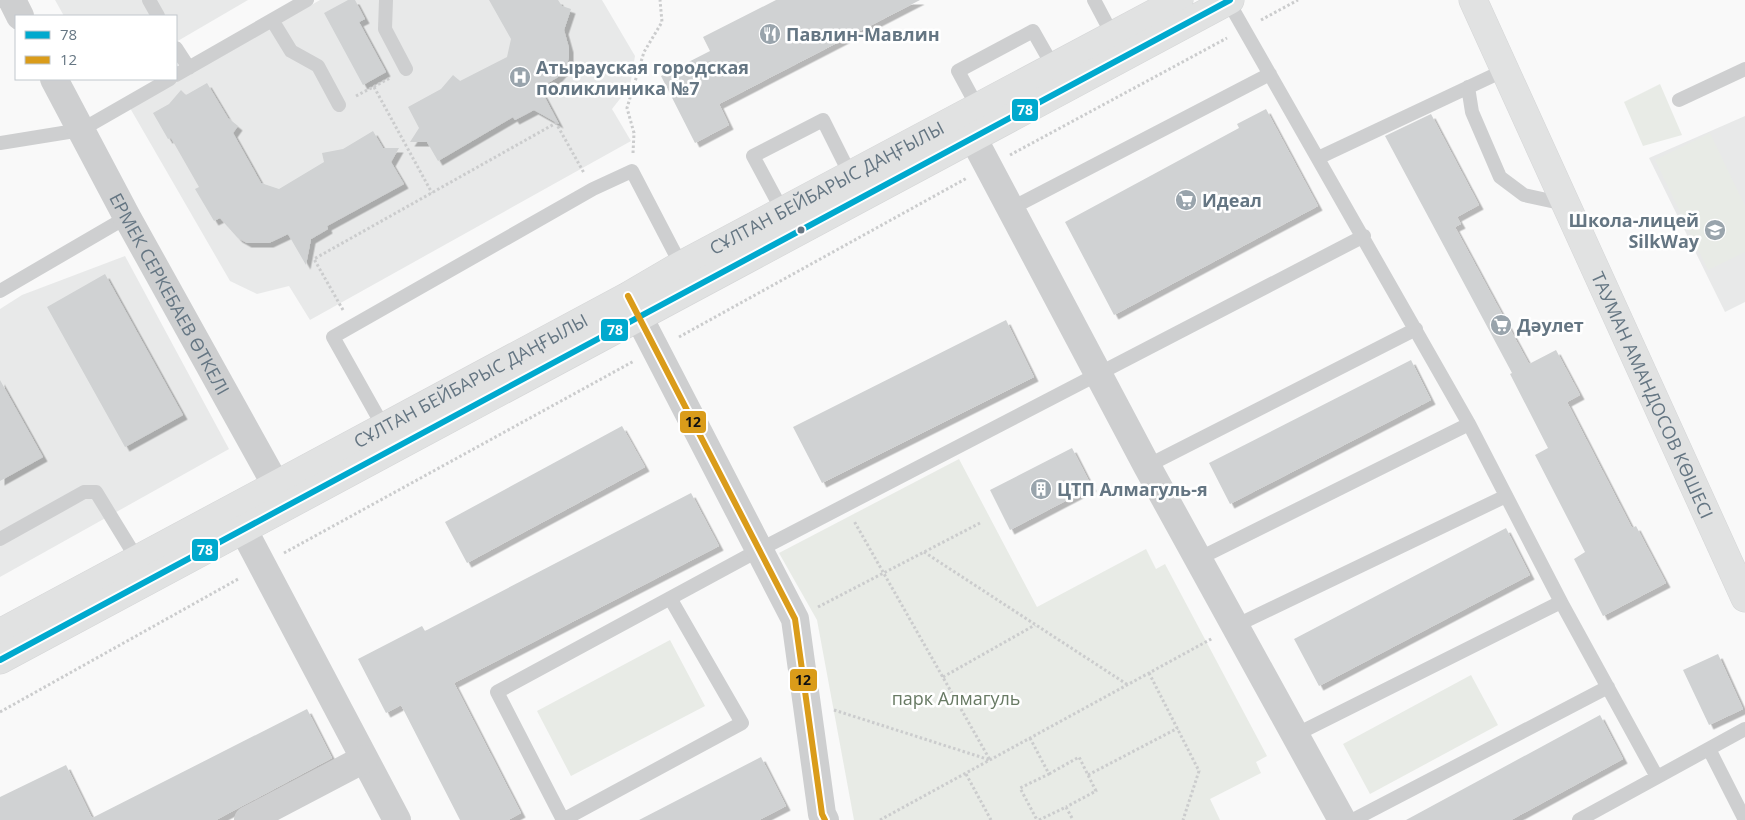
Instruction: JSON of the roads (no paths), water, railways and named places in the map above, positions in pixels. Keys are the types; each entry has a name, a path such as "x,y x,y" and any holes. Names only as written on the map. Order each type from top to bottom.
{"main road":[{"name":"СҰЛТАН БЕЙБАРЫС ДАҢҒЫЛЫ","path":"0,660 238,519 633,307 971,120 1054,68 1179,0"},
{"name":"ТАУМАН АМАНДОСОВ КӨШЕСІ","path":"1473,0 1745,598"},
{"name":"СҰЛТАН БЕЙБАРЫС ДАҢҒЫЛЫ","path":"282,496 383,426 633,307 681,266 851,176 1229,1"},
{"name":"СҰЛТАН БЕЙБАРЫС ДАҢҒЫЛЫ","path":"0,633 137,559 238,519"}],"street":[{"name":"ЕРМЕК СЕРКЕБАЕВ ӨТКЕЛІ","path":"55,80 127,217 282,496"},
{"path":"971,120 1010,209 1342,820"},
{"path":"633,307 795,619 819,818"},
{"path":"238,519 397,820"},
{"path":"248,820 364,759"}],"lane":[{"path":"149,0 157,15"},
{"path":"178,56 182,72 307,0"},
{"path":"386,0 385,29 406,69"},
{"path":"1094,0 1113,36"},
{"path":"1229,1 1469,424 1561,602 1657,777"},
{"path":"272,20 291,51 318,66 339,105"},
{"path":"971,120 958,71 1033,31 1054,68"},
{"path":"1679,100 1745,69"},
{"path":"1318,158 1505,70"},
{"path":"1010,209 1270,74"},
{"path":"0,143 81,130 168,80"},
{"path":"1468,88 1472,112 1500,177 1524,195 1566,204"},
{"path":"783,212 753,156 823,120 851,176"},
{"path":"383,426 333,337 593,189 632,170 681,266"},
{"path":"0,290 127,217"},
{"path":"670,598 742,723 563,820 497,692 670,598 759,550 1364,236"},
{"path":"1148,466 1416,329"},
{"path":"1198,558 1469,424"},
{"path":"0,539 84,492 96,492 137,559"},
{"path":"1235,626 1506,496"},
{"path":"1295,735 1561,602"},
{"path":"1353,820 1608,688"},
{"path":"1579,820 1745,729"},
{"path":"1709,749 1745,820"}],"place":[{"name":"Павлин-Мавлин","path":"770,34"},
{"name":"Атырауская городская поликлиника №7","path":"520,77"},
{"name":"Идеал","path":"1186,200"},
{"name":"Школа-лицей SilkWay","path":"1715,230"},
{"name":"Дәулет","path":"1501,325"},
{"name":"ЦТП Алмагуль-я","path":"1041,489"}],"park label":[{"name":"парк Алмагуль","path":"956,698"}]}
